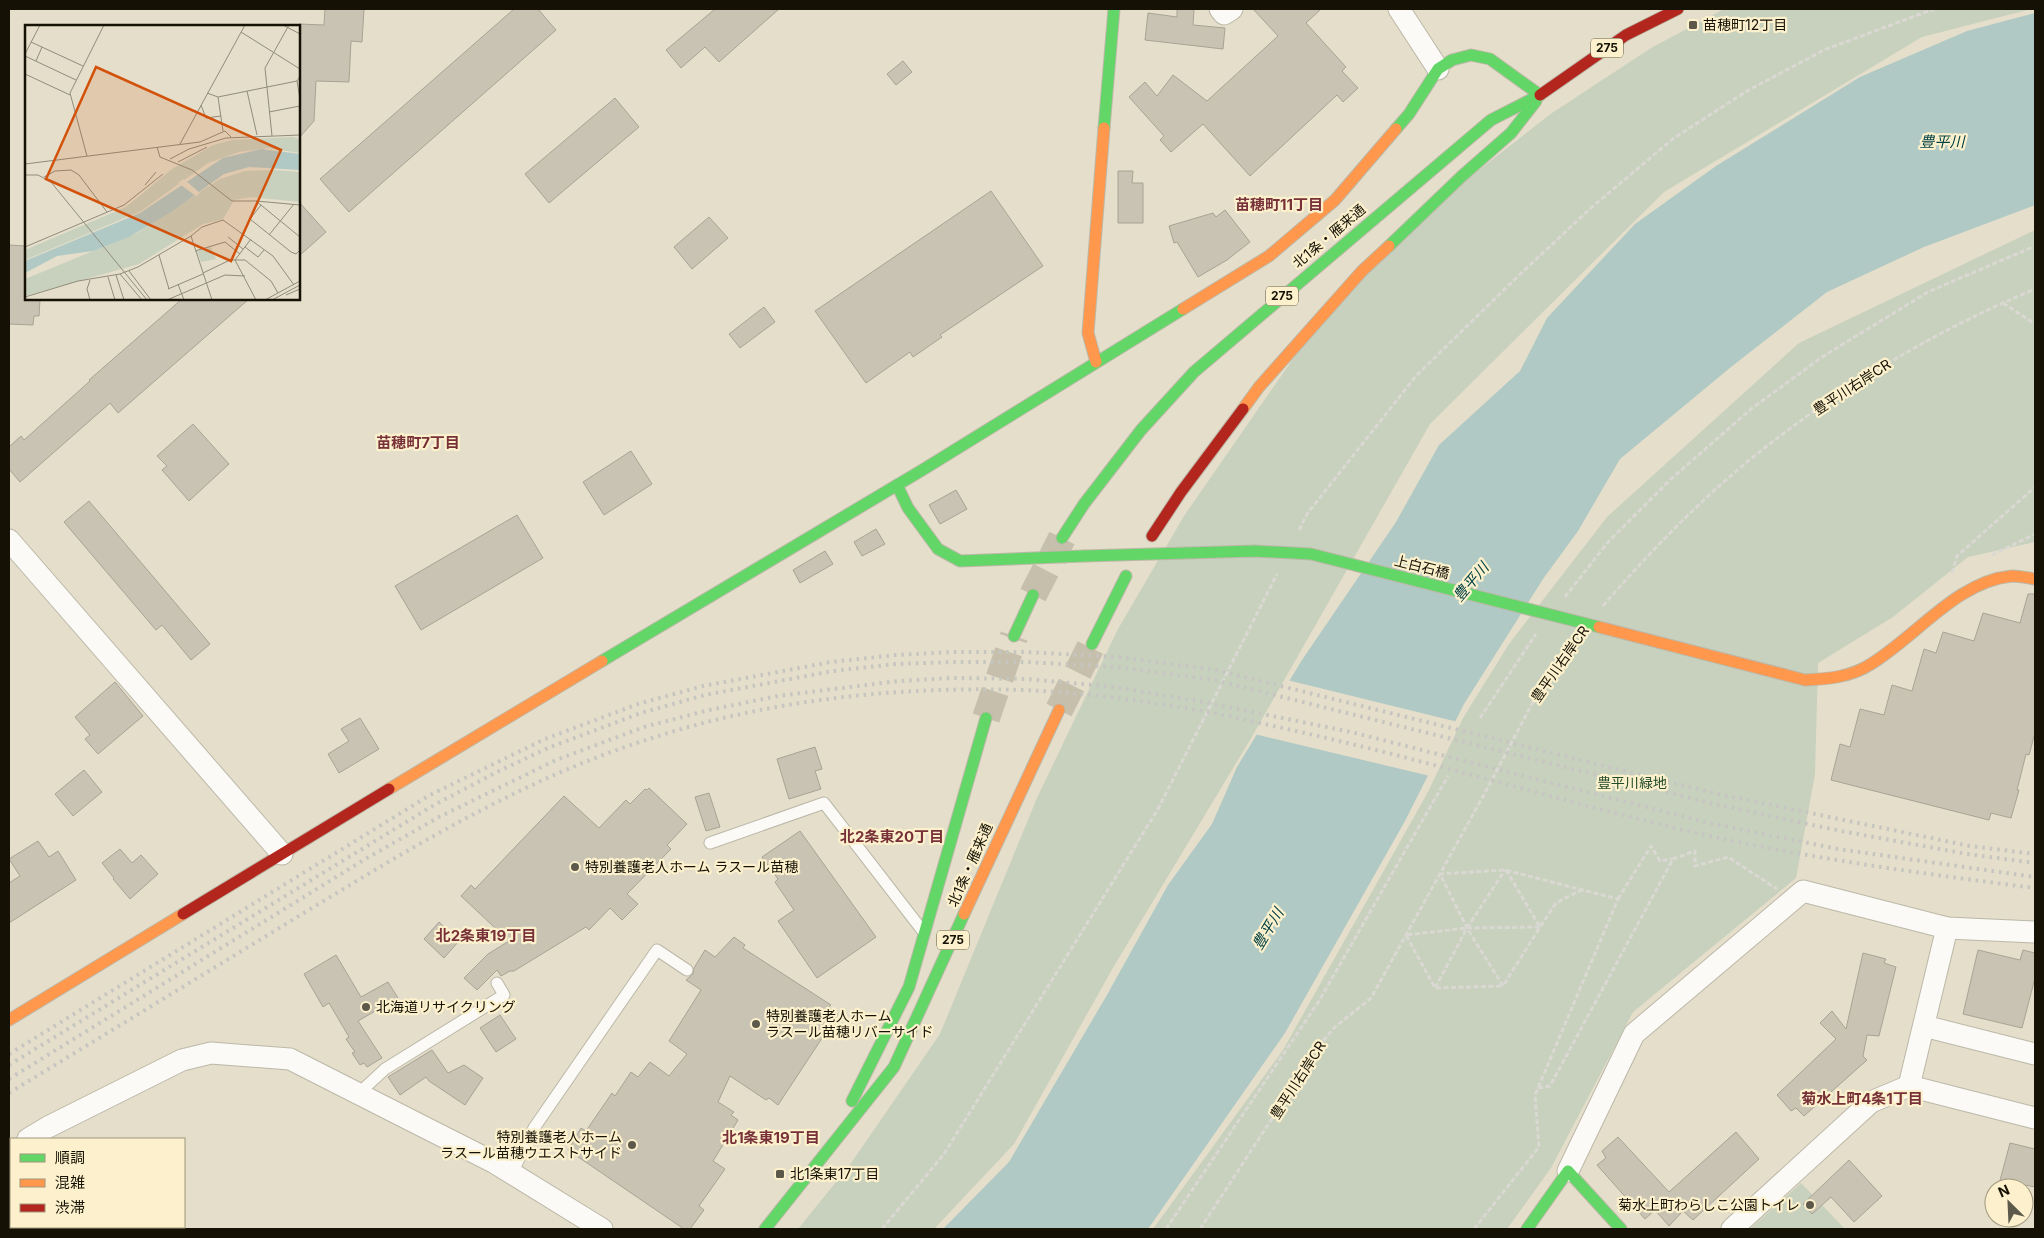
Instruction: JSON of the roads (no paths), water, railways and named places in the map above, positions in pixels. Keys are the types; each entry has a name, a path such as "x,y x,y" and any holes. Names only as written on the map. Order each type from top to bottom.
{"main road":[{"path":"1096,362 1088,333 1114,9"},
{"name":"北1条・雁来通","path":"1062,538 1084,504 1141,430 1194,372 1491,120 1540,96 1626,35 1678,9"},
{"path":"9,1020 897,485 1269,256 1335,200 1409,114 1438,68 1452,60 1470,55 1490,59 1540,96"},
{"name":"北1条・雁来通","path":"1152,536 1181,492 1258,387 1362,271 1462,176 1511,133 1540,96"},
{"name":"上白石橋","path":"897,485 908,508 938,549 960,561 1255,551 1311,554 1804,680 1834,679 1854,674 1872,664 1971,588 1991,580 2014,576 2034,577"},
{"path":"1092,644 1126,576"},
{"path":"1014,636 1034,595"},
{"name":"北1条・雁来通","path":"765,1229 825,1156 894,1066 1059,710"},
{"name":"北1条・雁来通","path":"825,1156 910,987 986,718"},
{"path":"1527,1229 1568,1171 1621,1229"}],"street":[{"path":"1220,9 1224,14 1232,9"},
{"path":"1399,9 1438,68"},
{"path":"9,540 282,854"},
{"path":"1568,1171 1634,1034 1803,891 1947,928 2035,932"},
{"path":"1909,1086 1947,928"},
{"path":"1924,1026 2035,1054"},
{"path":"30,1138 182,1060 211,1053 290,1059 495,1163 602,1229"},
{"path":"1732,1229 1871,1102 1909,1086 2035,1118"}],"lane":[{"path":"710,843 824,803 925,934"},
{"path":"512,1174 534,1128 657,950 687,970"},
{"path":"358,1094 385,1069 504,995 497,983"}],"water":[{"name":"豊平川","path":"2035,13 2035,205 1924,247 1827,292 1731,367 1620,459 1578,531 1543,579 1464,704 1405,821 1285,1033 1148,1229 943,1229 1009,1162 1107,995 1168,885 1212,824 1237,767 1302,660 1396,522 1439,445 1520,371 1547,318 1635,224 1716,166 1860,77 1967,31"}],"tunnel":[{"path":"1033,595 1062,538"},
{"path":"986,718 1014,636"},
{"path":"1059,710 1092,644"}],"railway":[{"path":"9,1054 430,795 545,739 638,704 703,686 831,662 896,655 952,652 1026,652 1118,657 1216,670 1718,794 1970,846 2035,854"},
{"path":"9,1065 434,805 548,748 641,713 705,695 833,671 896,664 1026,662 1117,667 1214,680 1714,804 1841,831 1967,854 2035,863"},
{"path":"9,1079 367,858 439,817 556,760 644,727 709,710 778,696 898,681 953,678 1026,679 1115,687 1209,703 1351,732 1709,823 1838,849 2035,877"},
{"path":"9,1093 379,867 466,818 556,774 602,755 649,739 739,714 786,705 880,693 974,689 1044,691 1112,698 1203,711 1340,741 1653,823 1746,844 1828,859 2035,888"}],"place":[{"name":"苗穂町12丁目","path":"1693,25"},
{"name":"特別養護老人ホーム ラスール苗穂","path":"575,867"},
{"name":"北海道リサイクリング","path":"366,1007"},
{"name":"特別養護老人ホーム ラスール苗穂リバーサイド","path":"756,1024"},
{"name":"特別養護老人ホーム ラスール苗穂ウエストサイド","path":"632,1145"},
{"name":"北1条東17丁目","path":"780,1174"},
{"name":"菊水上町わらしこ公園トイレ","path":"1810,1205"}],"district":[{"name":"苗穂町11丁目","path":"1279,205"},
{"name":"苗穂町7丁目","path":"418,443"},
{"name":"北2条東20丁目","path":"892,837"},
{"name":"北2条東19丁目","path":"486,936"},
{"name":"菊水上町4条1丁目","path":"1862,1099"},
{"name":"北1条東19丁目","path":"771,1138"}],"park label":[{"name":"豊平川緑地","path":"1632,783"}]}
